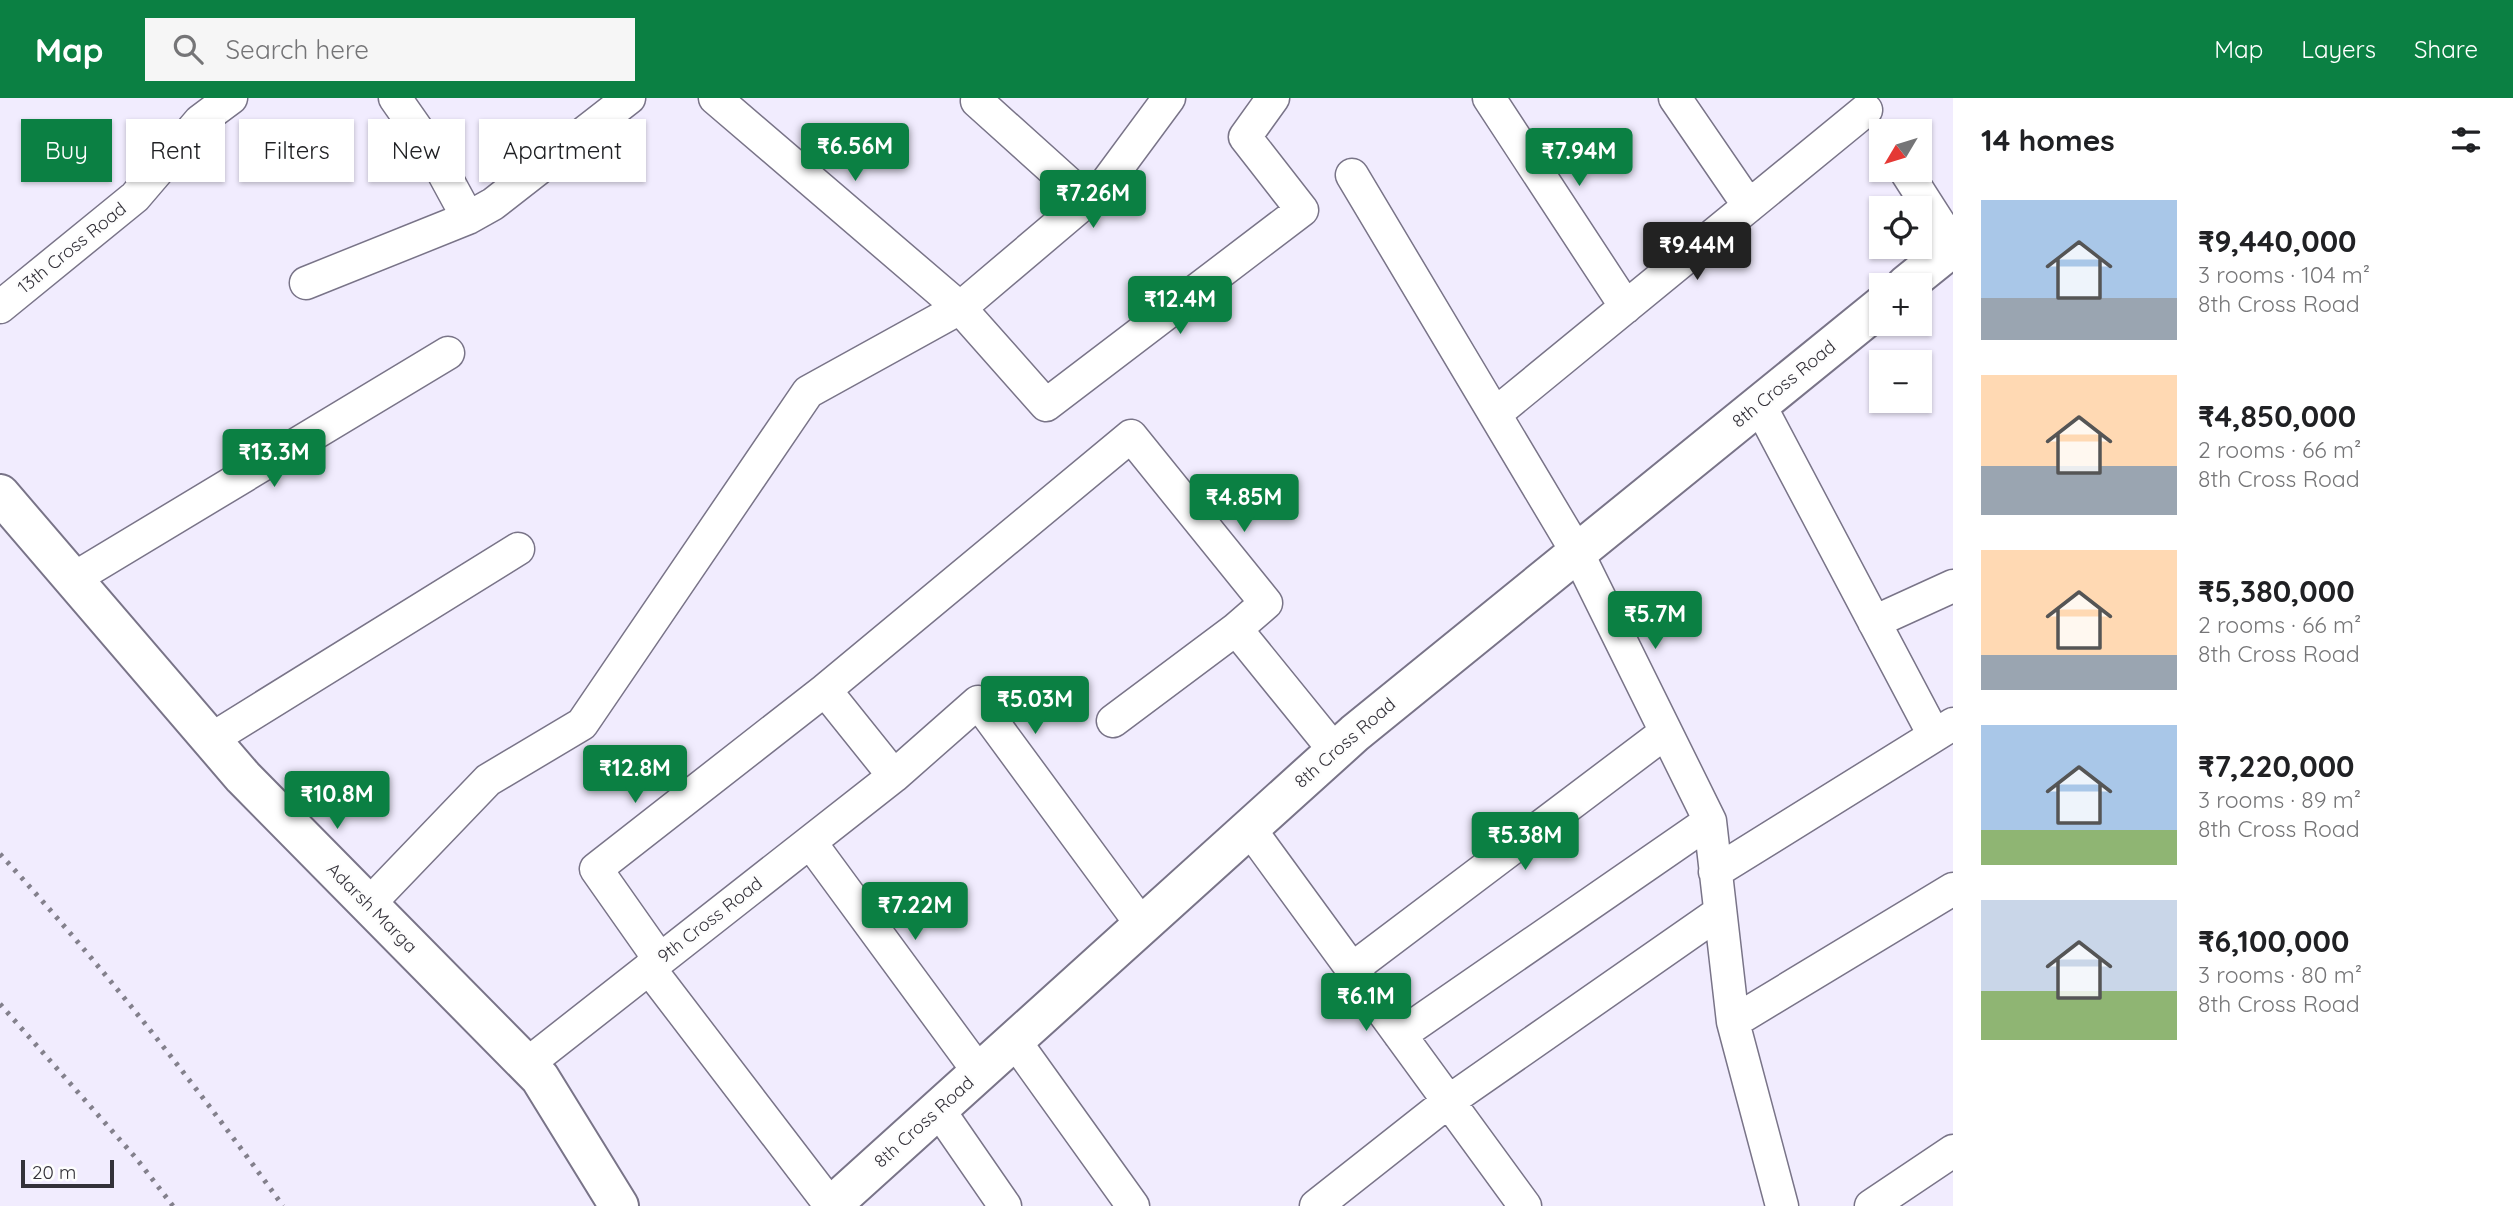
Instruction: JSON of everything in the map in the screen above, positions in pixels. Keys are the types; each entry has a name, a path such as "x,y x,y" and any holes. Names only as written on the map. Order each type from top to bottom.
{"street":[{"name":"13th Cross Road","path":"0,307 135,197 192,109 231,98"},
{"path":"396,98 430,148 468,218"},
{"path":"306,283 468,218 493,205 629,98"},
{"path":"715,98 960,308 1046,405 1302,210 1245,137 1273,98"},
{"path":"368,905 488,780 582,724 808,393 960,308 1104,186 1169,98"},
{"path":"1489,98 1626,307"},
{"path":"1675,98 1749,206"},
{"path":"976,99 1088,201"},
{"path":"1495,414 1749,206 1868,114"},
{"path":"1352,175 1577,552 1710,821 1733,1022 1782,1206"},
{"path":"1913,182 1953,246 1920,273"},
{"name":"8th Cross Road","path":"831,1206 1335,751 1869,316"},
{"path":"72,579 448,354"},
{"path":"1715,872 1943,729 1874,622 1759,404"},
{"path":"831,1206 655,964 596,869 825,690 1131,436 1266,603 1236,629 1113,721"},
{"name":"Adarsh Marga","path":"0,494 243,777 540,1078 619,1206"},
{"path":"210,740 518,549"},
{"path":"1874,622 1953,586"},
{"path":"1236,629 1335,751"},
{"path":"825,690 894,776"},
{"name":"9th Cross Road","path":"526,1065 894,776 978,702 1142,925"},
{"path":"1352,969 1666,732"},
{"path":"1400,1035 1710,821"},
{"path":"1249,828 1525,1206"},
{"path":"810,842 979,1072"},
{"path":"1733,1022 1953,889"},
{"path":"1316,1206 1449,1101 1720,912"},
{"path":"1014,1040 1133,1206"},
{"path":"938,1110 1005,1206"},
{"path":"1871,1206 1953,1151"}],"railway":[{"path":"0,854 147,1026 283,1206"},
{"path":"0,1004 136,1158 173,1206"}]}
